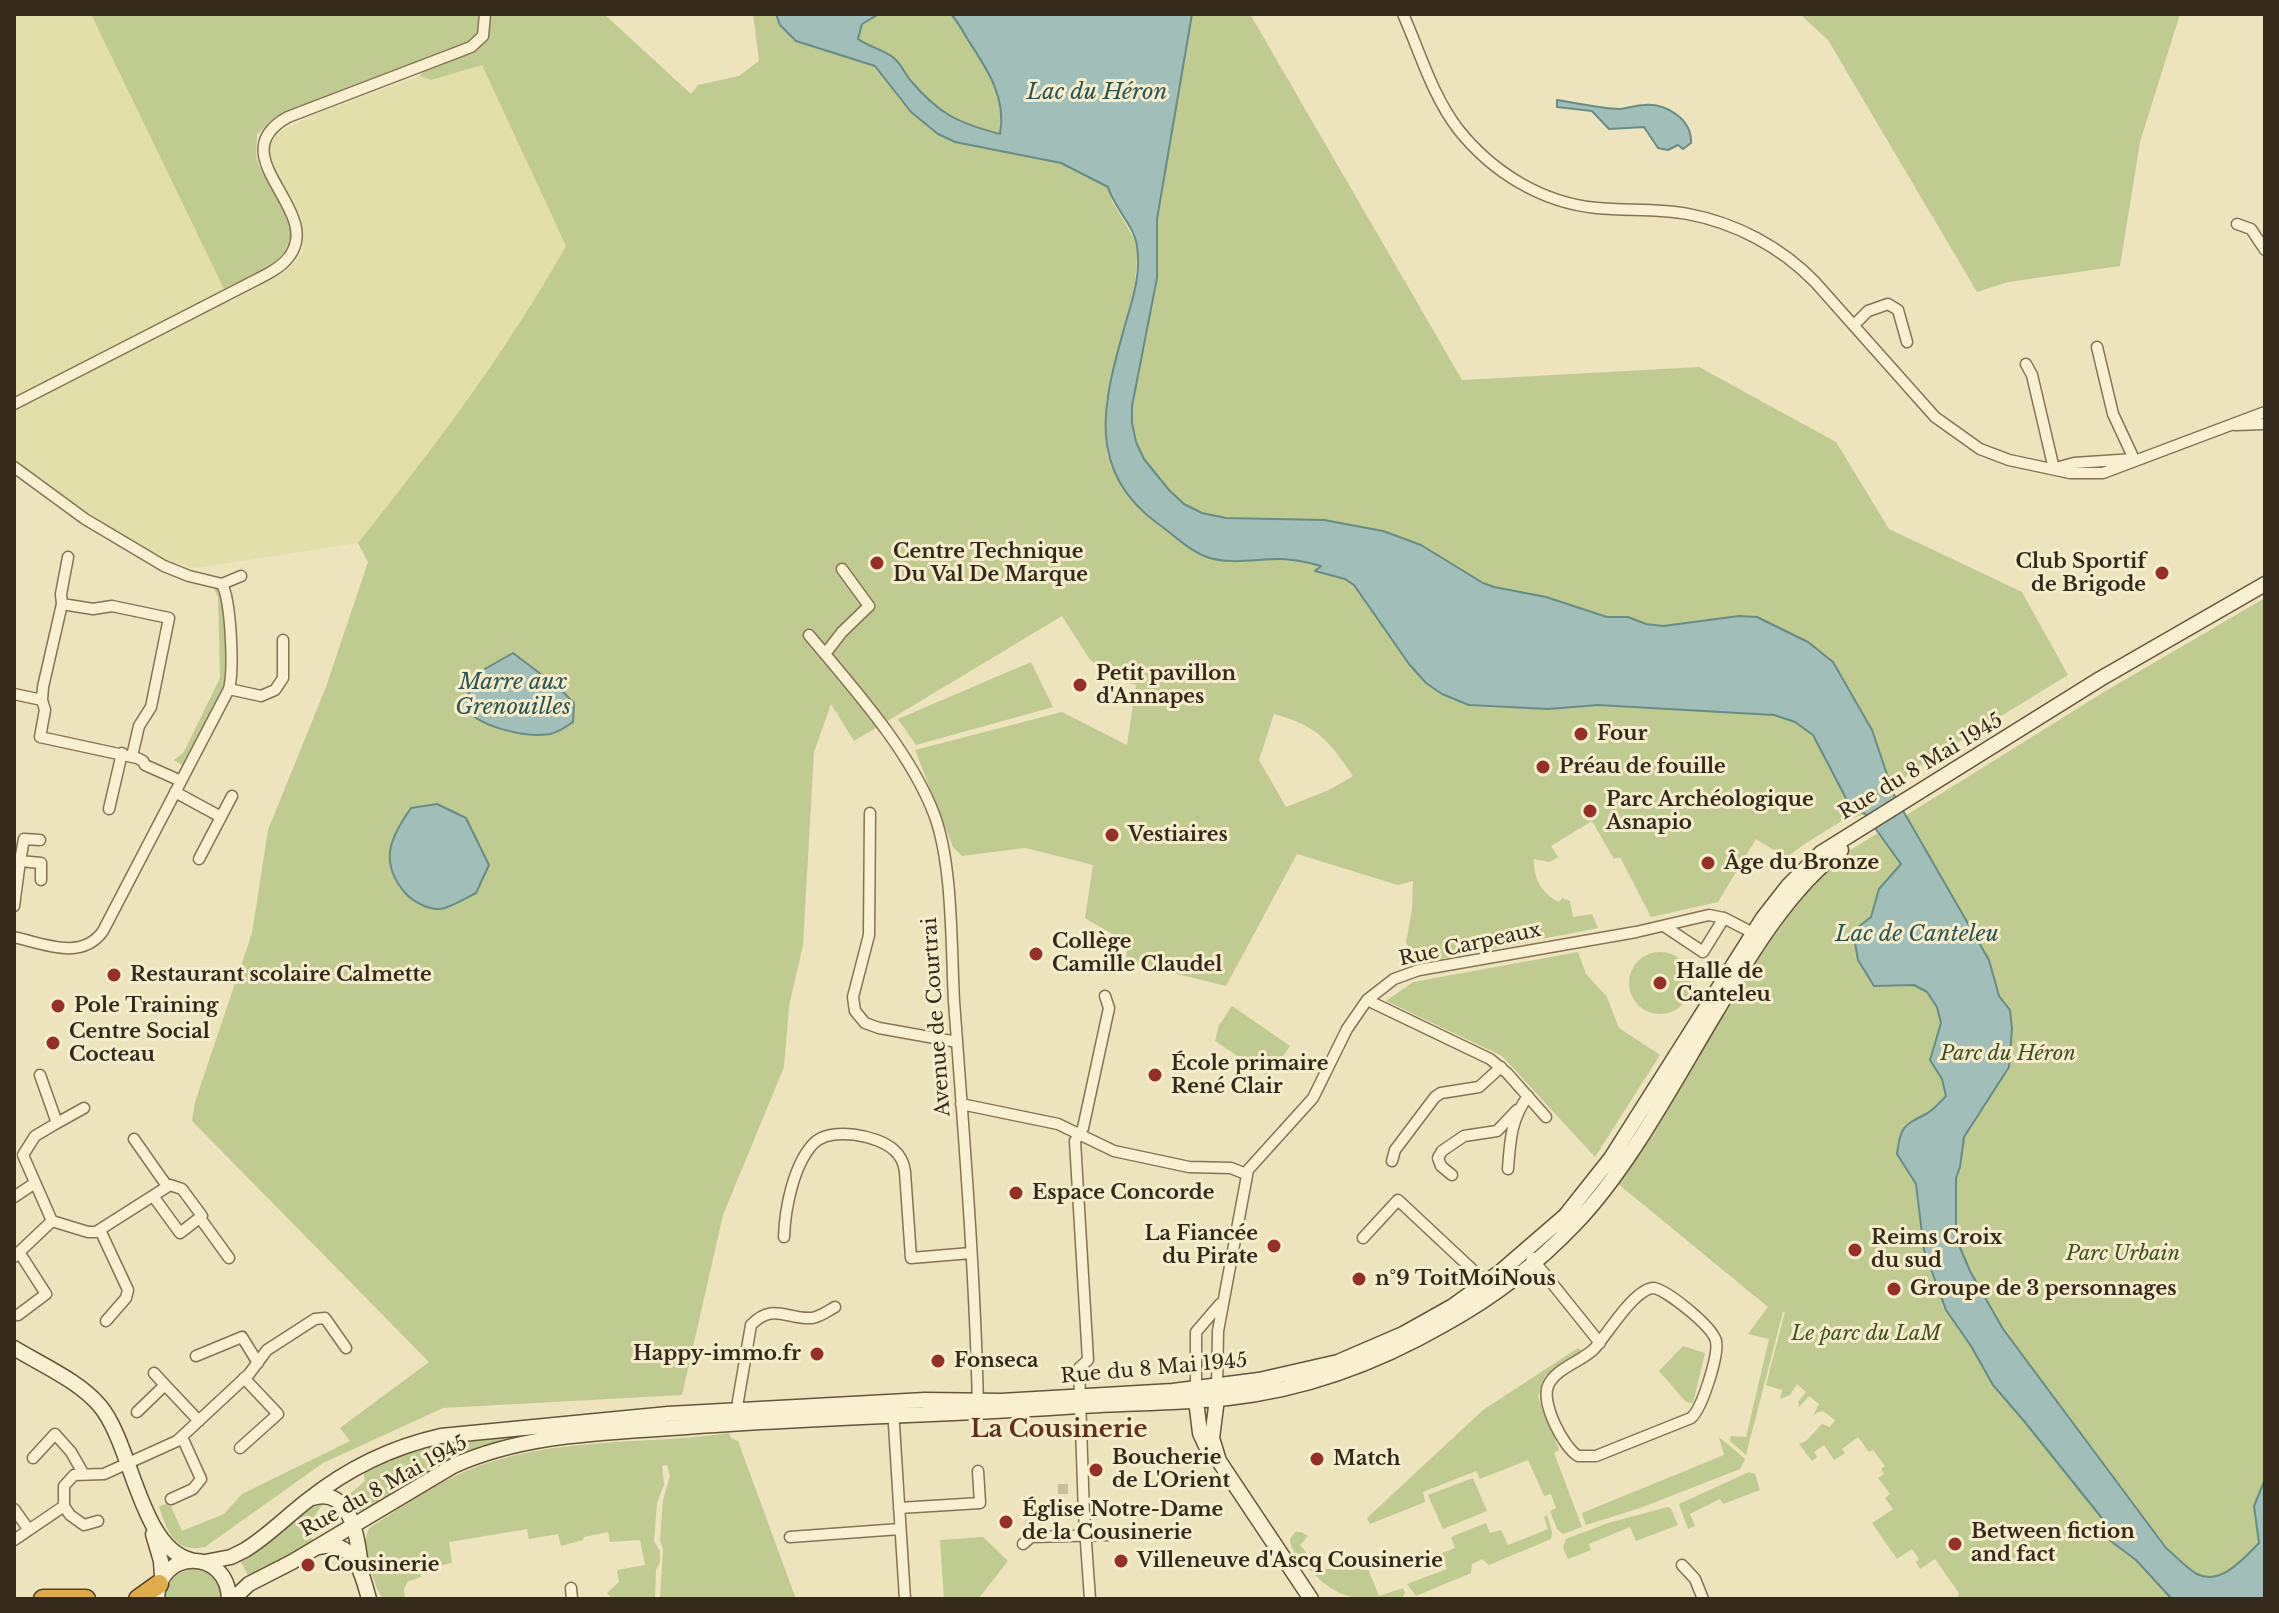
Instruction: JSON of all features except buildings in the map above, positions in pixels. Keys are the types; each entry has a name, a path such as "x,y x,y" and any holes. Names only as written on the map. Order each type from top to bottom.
{"highway":[{"path":"138,1599 159,1587"},
{"path":"43,1599 86,1599"}],"main road":[{"name":"Rue du 8 Mai 1945","path":"1910,803 2110,673 2265,584"},
{"name":"Rue du 8 Mai 1945","path":"159,1587 175,1565 231,1557 245,1550 333,1481 370,1461 411,1444 441,1436 668,1414 739,1418 843,1416 893,1409 978,1407 1287,1387 1354,1367 1415,1341 1530,1256 1565,1216 1611,1158 1757,936 1777,898 1807,865 1831,846 1910,803 2100,686 2265,593"},
{"path":"14,1348 81,1390 99,1405 166,1545 179,1556 198,1561 223,1576 231,1599"},
{"path":"1217,1393 1213,1443 1229,1480"},
{"path":"1196,1394 1203,1441 1210,1456 1311,1599"},
{"name":"Rue du 8 Mai 1945","path":"231,1599 249,1584 352,1527 445,1470 493,1451 563,1436 739,1418"},
{"path":"308,1500 321,1495 335,1498 348,1512 369,1599"},
{"path":"147,1510 161,1561 159,1587"},
{"path":"1268,1535 1323,1599"},
{"path":"317,1547 328,1545 342,1548 354,1558 361,1571"}],"street":[{"path":"14,404 260,278 286,261 294,246 296,229 264,158 262,147 270,131 288,117 476,45 484,31 485,14"},
{"path":"1403,14 1447,113 1468,140 1503,172 1564,202 1595,208 1689,214 1746,233 1799,266 1914,396 1952,431 1998,457 2070,473 2099,473 2121,468 2134,459 2265,412"},
{"path":"2237,224 2251,229 2265,250"},
{"path":"1854,325 1873,309 1888,304 1898,310 1907,342"},
{"path":"2097,347 2113,414 2134,459"},
{"path":"2026,364 2032,375 2054,469"},
{"path":"2235,425 2265,424"},
{"path":"14,467 85,519 164,566 222,584 241,576"},
{"path":"68,557 62,604 48,658 40,737 127,755 181,781"},
{"path":"825,654 869,606 842,569"},
{"path":"14,937 69,949 82,948 94,942 108,921 229,689 228,599 222,584"},
{"path":"62,604 93,609 112,606 169,618 151,707 127,755 109,809"},
{"name":"Avenue de Courtrai","path":"809,635 910,766 935,816 945,867 971,1253 978,1407"},
{"path":"229,689 261,696 275,690 283,678 283,640"},
{"path":"14,694 42,700"},
{"path":"175,792 221,817"},
{"path":"199,859 232,796"},
{"path":"870,813 869,935 853,997 855,1011 865,1023 879,1028 957,1042"},
{"path":"14,906 17,860 24,839 40,840"},
{"path":"17,860 41,863 41,880"},
{"name":"Rue Carpeaux","path":"1246,1174 1313,1098 1347,1029 1367,1000 1394,979 1419,970 1664,926 1709,915 1724,918"},
{"path":"1664,926 1703,952 1724,918 1757,936"},
{"path":"1090,1599 1084,1514 1078,1489 1079,1368 1088,1360 1075,1141 1083,1128 1109,1008 1105,996"},
{"path":"1367,1000 1490,1059 1546,1117"},
{"path":"1392,1161 1395,1150 1435,1097 1441,1093 1479,1087 1501,1067"},
{"path":"40,1075 57,1123"},
{"path":"1452,1175 1439,1164 1442,1151 1464,1136 1497,1131 1528,1096"},
{"path":"961,1104 1058,1124 1114,1151 1189,1167 1231,1168 1246,1174 1218,1331 1217,1393"},
{"path":"84,1108 35,1136 18,1154 52,1221 88,1232 100,1230 167,1186 175,1185 182,1189 202,1216 200,1218 229,1258"},
{"path":"1508,1169 1510,1137 1517,1110"},
{"path":"784,1237 787,1199 810,1147 828,1134 845,1134 892,1147 901,1158 905,1172 911,1258 971,1253"},
{"path":"134,1139 167,1186"},
{"path":"14,1197 35,1183"},
{"path":"153,1196 180,1233 200,1218"},
{"path":"1363,1238 1398,1200 1491,1287"},
{"path":"18,1315 46,1294 16,1254 52,1221"},
{"path":"100,1230 128,1290 126,1298 106,1321"},
{"path":"1530,1256 1600,1343"},
{"path":"1644,1289 1666,1292 1716,1340 1700,1409 1691,1418 1596,1456 1584,1458 1571,1452 1563,1442 1548,1406 1547,1388 1553,1378 1584,1358 1600,1343 1644,1289"},
{"path":"1196,1394 1196,1332 1213,1316 1223,1299"},
{"path":"739,1418 751,1325 757,1318 773,1312 810,1318 835,1307"},
{"path":"98,1521 84,1525 64,1506 64,1486 74,1475 104,1474 182,1437 244,1378 267,1350 319,1317 325,1318 346,1348"},
{"path":"196,1356 242,1337 258,1363"},
{"path":"154,1373 199,1421"},
{"path":"240,1448 278,1414 244,1378"},
{"path":"137,1412 165,1385"},
{"path":"893,1409 905,1599"},
{"path":"33,1458 55,1434 68,1447 83,1473"},
{"path":"171,1499 193,1489 201,1479 182,1437"},
{"path":"899,1508 980,1503 978,1471"},
{"path":"14,1540 64,1506"},
{"path":"14,1509 29,1530"},
{"path":"790,1537 900,1529"},
{"path":"1028,1537 1108,1535"},
{"path":"1682,1565 1695,1579 1703,1599"}],"shaded area":[{"path":"14,14 91,14 231,302 288,267 303,253 302,219 270,160 268,147 273,135 316,114 420,76 431,80 482,64 566,246 532,306 427,457 358,543 196,568 165,561 47,487 14,462"}],"green space":[{"path":"91,14 604,14 691,94 698,85 739,76 759,61 753,14 776,14 780,25 796,41 875,66 900,100 938,134 955,142 1061,163 1108,187 1112,201 1138,245 1134,294 1106,400 1107,454 1120,484 1145,514 1190,549 1207,557 1304,561 1322,566 1316,571 1345,579 1354,585 1409,664 1426,683 1442,694 1469,705 1548,709 1598,705 1774,715 1795,722 1813,735 1850,806 1865,814 1840,822 1770,870 1780,854 1756,839 1718,902 1651,917 1620,857 1614,859 1592,821 1551,846 1558,857 1550,862 1534,859 1534,866 1540,885 1548,895 1559,902 1562,898 1570,901 1573,917 1592,914 1598,928 1415,964 1406,942 1413,881 1398,885 1297,854 1226,986 1125,961 1130,940 1114,935 1085,918 1093,865 1025,848 962,856 953,847 915,750 1062,712 1127,745 1136,685 1108,677 1089,658 1062,616 854,741 831,704 814,752 803,945 789,1006 784,1067 723,1215 682,1395 443,1408 323,1463 205,1547 186,1547 173,1538 159,1507 169,1502 182,1531 224,1514 242,1494 350,1441 340,1428 429,1362 192,1121 195,1102 252,933 268,830 326,687 368,562 358,543 468,398 566,246 482,65 431,80 420,76 435,55 287,111 270,121 257,135 257,160 287,218 289,242 271,264 224,289","holes":["494,663 531,666 547,679 515,733 468,714 472,684","1274,714 1312,729 1321,736 1353,776 1329,790 1286,807 1259,760"]},
{"path":"879,14 951,14 995,87 1001,117 1000,134 961,121 941,109 921,92 893,57 858,39 861,24"},
{"path":"1192,14 1250,14 1462,380 1699,367 1836,442 1889,529 2022,592 2068,675 1918,767 1892,788 1872,730 1833,662 1808,642 1757,617 1663,626 1628,617 1607,617 1546,597 1483,583 1421,545 1382,531 1324,520 1226,518 1202,513 1184,504 1144,459 1136,442 1132,406 1157,278 1157,219"},
{"path":"1800,14 2180,14 2140,142 2120,266 2008,282 1977,292 1828,40"},
{"path":"207,584 218,588 223,595 227,668 225,682 184,766 174,760 184,752 220,678 218,597 213,587"},
{"name":"Parc du Héron","path":"2265,598 2265,1599 1957,1599 1959,1593 1935,1559 1920,1569 1916,1562 1919,1559 1912,1549 1897,1559 1872,1523 1893,1509 1885,1498 1890,1494 1878,1478 1884,1474 1881,1469 1885,1466 1873,1450 1869,1452 1858,1437 1842,1449 1845,1453 1834,1460 1824,1445 1814,1452 1817,1457 1812,1461 1799,1444 1822,1424 1830,1427 1835,1420 1823,1411 1812,1417 1819,1404 1809,1396 1799,1407 1798,1402 1806,1392 1797,1384 1790,1395 1780,1399 1782,1390 1766,1385 1785,1312 1746,1455 1730,1441 1731,1436 1746,1437 1769,1339 1748,1334 1768,1307 1617,1183 1766,943 1833,861 2104,692"},
{"path":"1031,662 1053,707 916,745 898,719"},
{"path":"1578,952 1586,974 1607,997 1619,1028 1660,1055 1595,1157 1502,1056 1386,1001 1413,982"},
{"name":"Halle de Canteleu","path":"1660,952 1672,954 1682,961 1689,971 1689,995 1682,1005 1672,1012 1660,1014 1648,1012 1638,1005 1631,995 1629,983 1631,971 1638,961 1648,954"},
{"path":"1232,1006 1290,1046 1269,1077 1215,1041 1219,1025"},
{"path":"1683,1346 1705,1353 1693,1403 1686,1402 1659,1371"},
{"path":"1578,1348 1581,1350 1578,1354 1545,1376 1538,1397 1559,1450 1554,1453 1582,1527 1563,1534 1557,1529 1550,1511 1556,1508 1551,1494 1544,1496 1528,1460 1480,1479 1476,1471 1423,1492 1425,1502 1370,1524 1367,1518 1483,1410"},
{"path":"716,1417 515,1441 363,1515 347,1496 365,1481 363,1470 447,1437"},
{"path":"729,1433 731,1438 738,1441 796,1599 660,1599 663,1500 670,1476 667,1465 662,1466 664,1485 657,1503 654,1541 660,1551 660,1562 656,1570 655,1599 613,1599 607,1593 619,1582 617,1570 645,1565 640,1540 610,1542 608,1532 561,1546 558,1534 529,1539 527,1529 449,1542 452,1563 420,1570 421,1577 407,1582 405,1599 383,1599 377,1589 363,1547 369,1528 453,1477 520,1454 554,1448"},
{"path":"1719,1437 1745,1459 1740,1469 1640,1508 1586,1525 1582,1513 1724,1455"},
{"path":"1749,1472 1755,1474 1760,1490 1723,1504 1720,1499 1690,1514 1695,1526 1688,1529 1679,1504"},
{"path":"1473,1478 1487,1511 1443,1529 1428,1495"},
{"path":"327,1500 313,1520 313,1544 249,1577 238,1557 307,1504"},
{"path":"1668,1507 1678,1525 1636,1541 1630,1527 1589,1544 1591,1550 1568,1559 1563,1548 1566,1539 1608,1523"},
{"path":"1547,1515 1551,1539 1489,1565 1482,1559 1472,1564 1471,1573 1416,1596 1407,1584 1447,1569 1442,1553 1455,1548 1451,1537 1486,1523 1490,1533 1501,1530 1508,1545 1548,1529 1544,1517"},
{"path":"1295,1532 1308,1536 1300,1545 1320,1569 1368,1569 1379,1596 1403,1588 1405,1593 1402,1599 1348,1596 1328,1586 1293,1550 1290,1539"},
{"path":"983,1537 1008,1561 978,1599 944,1599 940,1540"},
{"path":"192,1569 213,1578 219,1587 221,1599 165,1599 172,1579"}],"water":[{"name":"Lac du Héron","path":"776,14 879,14 862,24 858,39 893,57 921,92 950,116 1000,134 1001,108 994,84 951,14 1192,14 1157,219 1157,278 1132,406 1136,442 1144,459 1169,490 1184,504 1202,513 1226,518 1324,520 1383,531 1421,545 1483,583 1546,597 1607,617 1628,617 1663,626 1739,616 1757,617 1808,642 1833,662 1872,730 1894,795 1989,960 1999,996 2010,1010 2009,1067 1964,1137 1956,1178 1956,1238 1970,1271 2003,1329 2166,1548 2197,1574 2215,1576 2231,1569 2259,1543 2254,1506 2265,1479 2265,1599 2170,1597 2136,1560 2108,1539 2105,1522 1993,1385 1946,1310 1924,1250 1916,1184 1897,1154 1904,1128 1932,1110 1946,1096 1942,1079 1930,1060 1941,1023 1937,1007 1927,992 1914,985 1874,986 1858,960 1853,931 1871,917 1879,889 1901,864 1865,814 1850,806 1813,735 1795,722 1774,715 1598,705 1548,709 1469,705 1442,694 1426,683 1409,664 1354,585 1345,579 1315,571 1321,566 1306,562 1279,559 1224,561 1207,557 1187,546 1133,501 1117,478 1109,454 1107,401 1138,264 1135,238 1108,187 1061,163 955,142 938,134 911,112 875,66 796,41 780,25"},
{"path":"1557,100 1619,109 1641,105 1661,107 1682,120 1691,143 1683,149 1678,145 1668,150 1658,148 1644,127 1609,129 1592,111 1557,107"},
{"name":"Marre aux Grenouilles","path":"513,653 574,703 573,722 553,733 515,732 489,725 462,704 483,670"},
{"path":"437,804 466,818 489,865 476,893 440,909 422,905 406,894 392,872 390,861 397,830 411,808"}],"tunnel":[{"path":"1058,1489 1073,1489"},
{"path":"1028,1505 1031,1531"}],"place":[{"name":"Centre Technique Du Val De Marque","path":"877,563"},
{"name":"Club Sportif de Brigode","path":"2162,573"},
{"name":"Petit pavillon d'Annapes","path":"1080,685"},
{"name":"Four","path":"1581,734"},
{"name":"Préau de fouille","path":"1543,767"},
{"name":"Parc Archéologique Asnapio","path":"1590,811"},
{"name":"Vestiaires","path":"1112,835"},
{"name":"Âge du Bronze","path":"1708,863"},
{"name":"Collège Camille Claudel","path":"1036,954"},
{"name":"Restaurant scolaire Calmette","path":"114,975"},
{"name":"Halle de Canteleu","path":"1660,983"},
{"name":"Pole Training","path":"58,1006"},
{"name":"Centre Social Cocteau","path":"53,1043"},
{"name":"École primaire René Clair","path":"1155,1075"},
{"name":"Espace Concorde","path":"1016,1193"},
{"name":"La Fiancée du Pirate","path":"1274,1246"},
{"name":"Reims Croix du sud","path":"1855,1250"},
{"name":"n°9 ToitMoiNous","path":"1359,1279"},
{"name":"Groupe de 3 personnages","path":"1894,1289"},
{"name":"Happy-immo.fr","path":"817,1354"},
{"name":"Fonseca","path":"938,1361"},
{"name":"Match","path":"1317,1459"},
{"name":"Boucherie de L'Orient","path":"1096,1470"},
{"name":"Église Notre-Dame de la Cousinerie","path":"1006,1522"},
{"name":"Between fiction and fact","path":"1955,1544"},
{"name":"Villeneuve d'Ascq Cousinerie","path":"1121,1561"},
{"name":"Cousinerie","path":"308,1565"}],"district":[{"name":"La Cousinerie","path":"1059,1430"}],"water label":[{"name":"Lac de Canteleu","path":"1917,935"}],"park label":[{"name":"Parc Urbain","path":"2123,1254"},
{"name":"Le parc du LaM","path":"1866,1334"}]}
